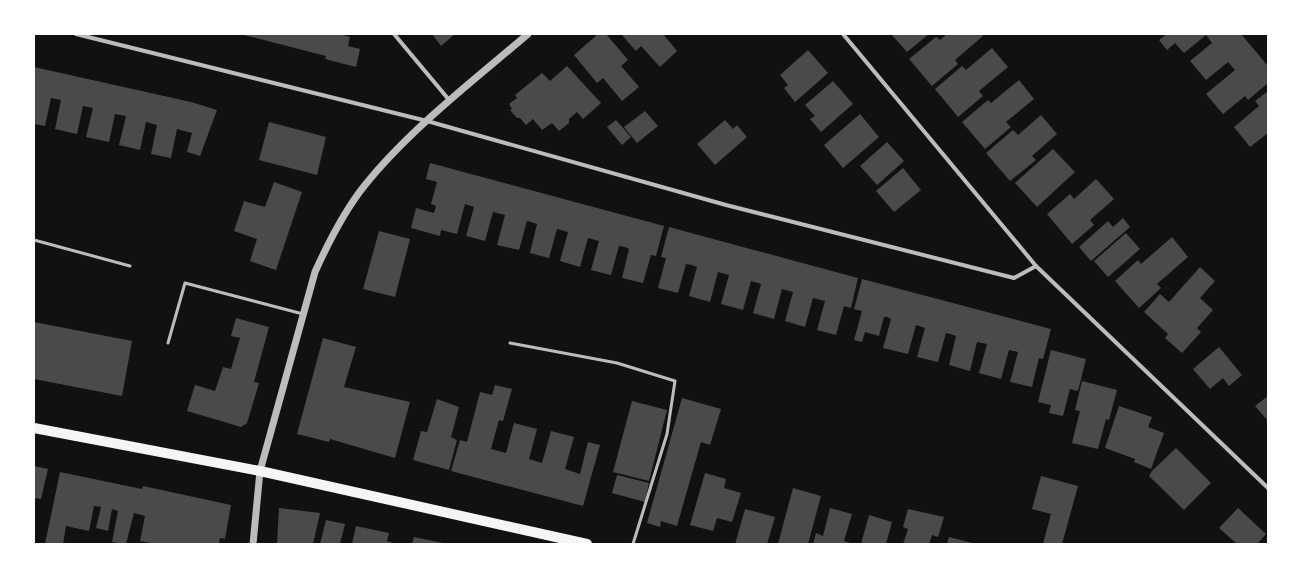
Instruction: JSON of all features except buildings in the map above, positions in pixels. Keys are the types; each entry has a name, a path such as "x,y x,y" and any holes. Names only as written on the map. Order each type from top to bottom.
{"main road":[{"path":"34,428 260,471 587,544"}],"street":[{"path":"76,34 427,121 726,205 1014,278 1036,266"},
{"path":"394,34 450,101"},
{"path":"254,544 260,471 315,272 328,242 352,203 379,170 427,121 528,34"},
{"path":"843,34 1036,266 1268,488"}],"lane":[{"path":"34,240 130,266"},
{"path":"168,343 185,283 304,314"},
{"path":"510,343 617,363 675,381 667,434 633,544"}]}
